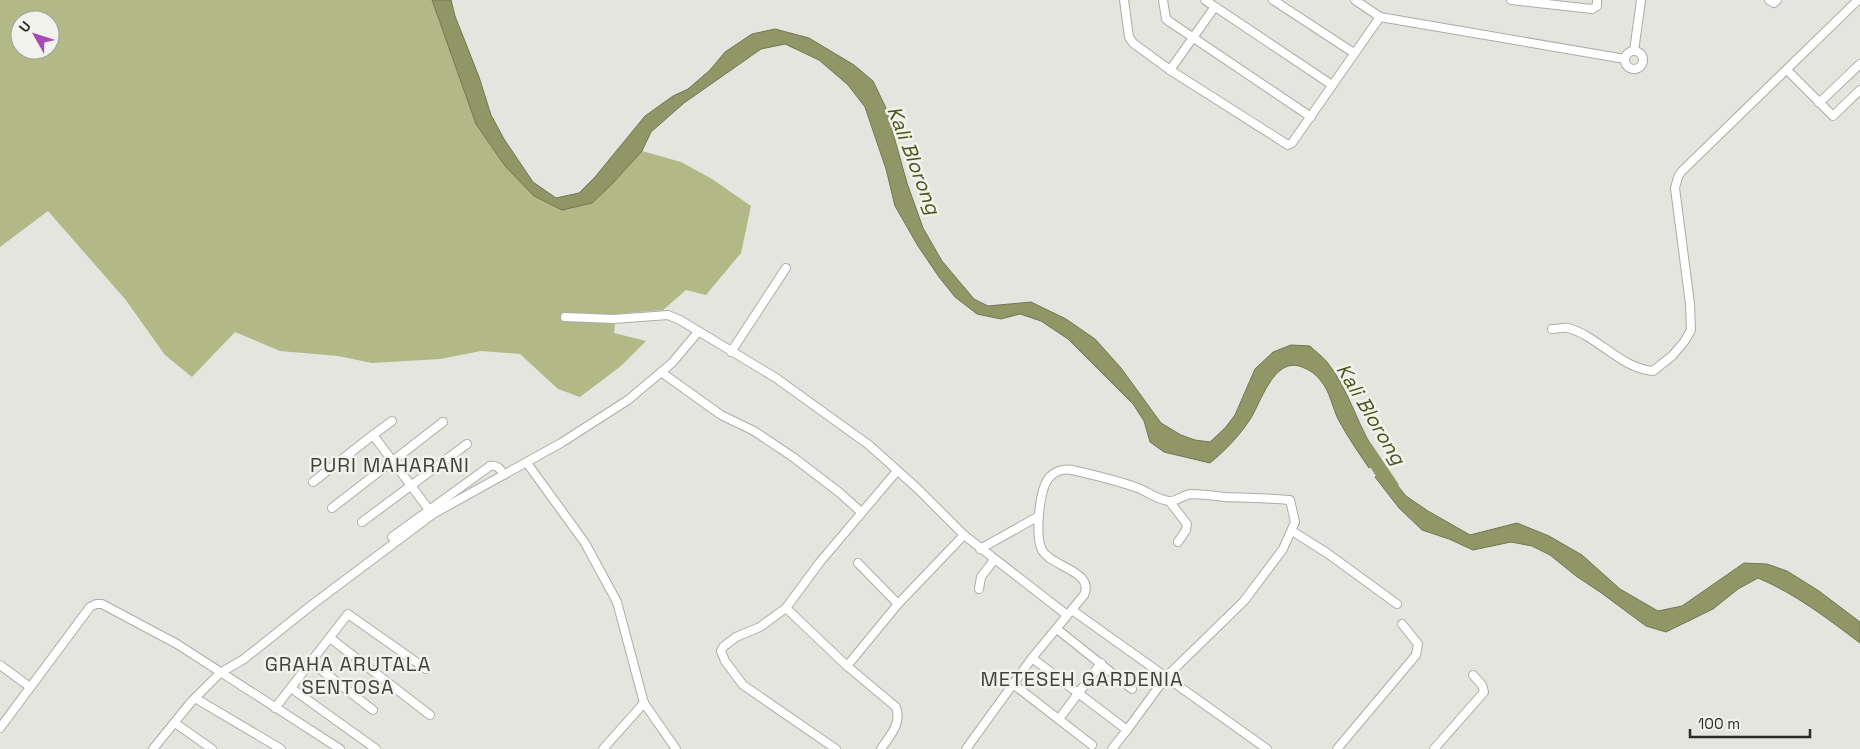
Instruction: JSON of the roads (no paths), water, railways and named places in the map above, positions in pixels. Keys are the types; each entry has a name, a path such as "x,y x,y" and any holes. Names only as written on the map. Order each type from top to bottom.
{"street":[{"path":"1124,0 1129,37 1133,43 1170,70 1285,144 1292,143 1380,17"},
{"path":"1163,0 1166,19 1311,117"},
{"path":"1205,0 1214,8 1332,86"},
{"path":"1273,0 1354,52"},
{"path":"1355,0 1380,17 1625,59"},
{"path":"1511,0 1592,9 1596,6 1597,0"},
{"path":"1634,51 1641,0"},
{"path":"1769,0 1774,4 1778,0"},
{"path":"1552,329 1567,327 1641,370 1653,371 1672,356 1691,330 1690,304 1675,188 1678,177 1722,131 1858,0"},
{"path":"1170,70 1214,8"},
{"path":"1634,51 1640,53 1643,58 1641,67 1632,69 1626,65 1625,59 1628,53 1634,51"},
{"path":"1819,103 1860,64"},
{"path":"1787,70 1833,116 1860,90"},
{"path":"731,352 786,268"},
{"path":"565,317 614,319 668,315 680,320 776,378 869,445 918,489 964,535 994,560 1166,677 1267,749"},
{"path":"153,749 195,698 220,672 244,659 313,604 433,514 561,443 628,400 672,363 698,332"},
{"path":"661,372 721,415 754,431 792,457 840,493 861,512"},
{"path":"313,482 392,421"},
{"path":"332,508 443,422"},
{"path":"373,435 430,511"},
{"path":"362,522 467,444"},
{"path":"527,462 585,544 617,602 644,703 676,749"},
{"path":"392,537 490,466 499,467 504,475"},
{"path":"966,749 1032,658 1084,595 1086,586 1082,577 1044,553 1039,541 1039,516 1046,483 1050,477 1058,472 1068,470 1100,476 1139,488 1170,502 1187,524 1186,530 1178,542"},
{"path":"836,749 743,685 725,661 721,651 723,647 736,637 760,627 786,608 820,562 897,471"},
{"path":"1112,749 1166,677 1244,601 1283,549 1295,522 1290,500 1191,494 1170,502"},
{"path":"980,549 1039,516"},
{"path":"1292,531 1327,552 1397,604"},
{"path":"848,666 898,604 964,535"},
{"path":"979,589 981,577 994,560"},
{"path":"858,564 898,604"},
{"path":"0,728 90,607 102,604 177,644 340,749"},
{"path":"786,608 848,666 896,707 899,714 898,722 881,749"},
{"path":"275,708 348,614 426,669"},
{"path":"1337,749 1416,655 1418,644 1402,624"},
{"path":"1057,629 1132,689"},
{"path":"330,638 430,715"},
{"path":"1032,658 1127,730"},
{"path":"311,662 373,710"},
{"path":"1059,719 1101,663"},
{"path":"0,665 30,687"},
{"path":"1434,749 1484,692 1482,684 1473,675"},
{"path":"1013,684 1092,745"},
{"path":"291,688 376,749"},
{"path":"195,698 280,749"},
{"path":"603,749 644,703"},
{"path":"175,723 212,749"}],"waterway":[{"name":"Kali Blorong","path":"1365,447 1392,487"}],"district":[{"name":"PURI MAHARANI","path":"390,465"},
{"name":"GRAHA ARUTALA SENTOSA","path":"348,676"},
{"name":"METESEH GARDENIA","path":"1082,679"}]}
